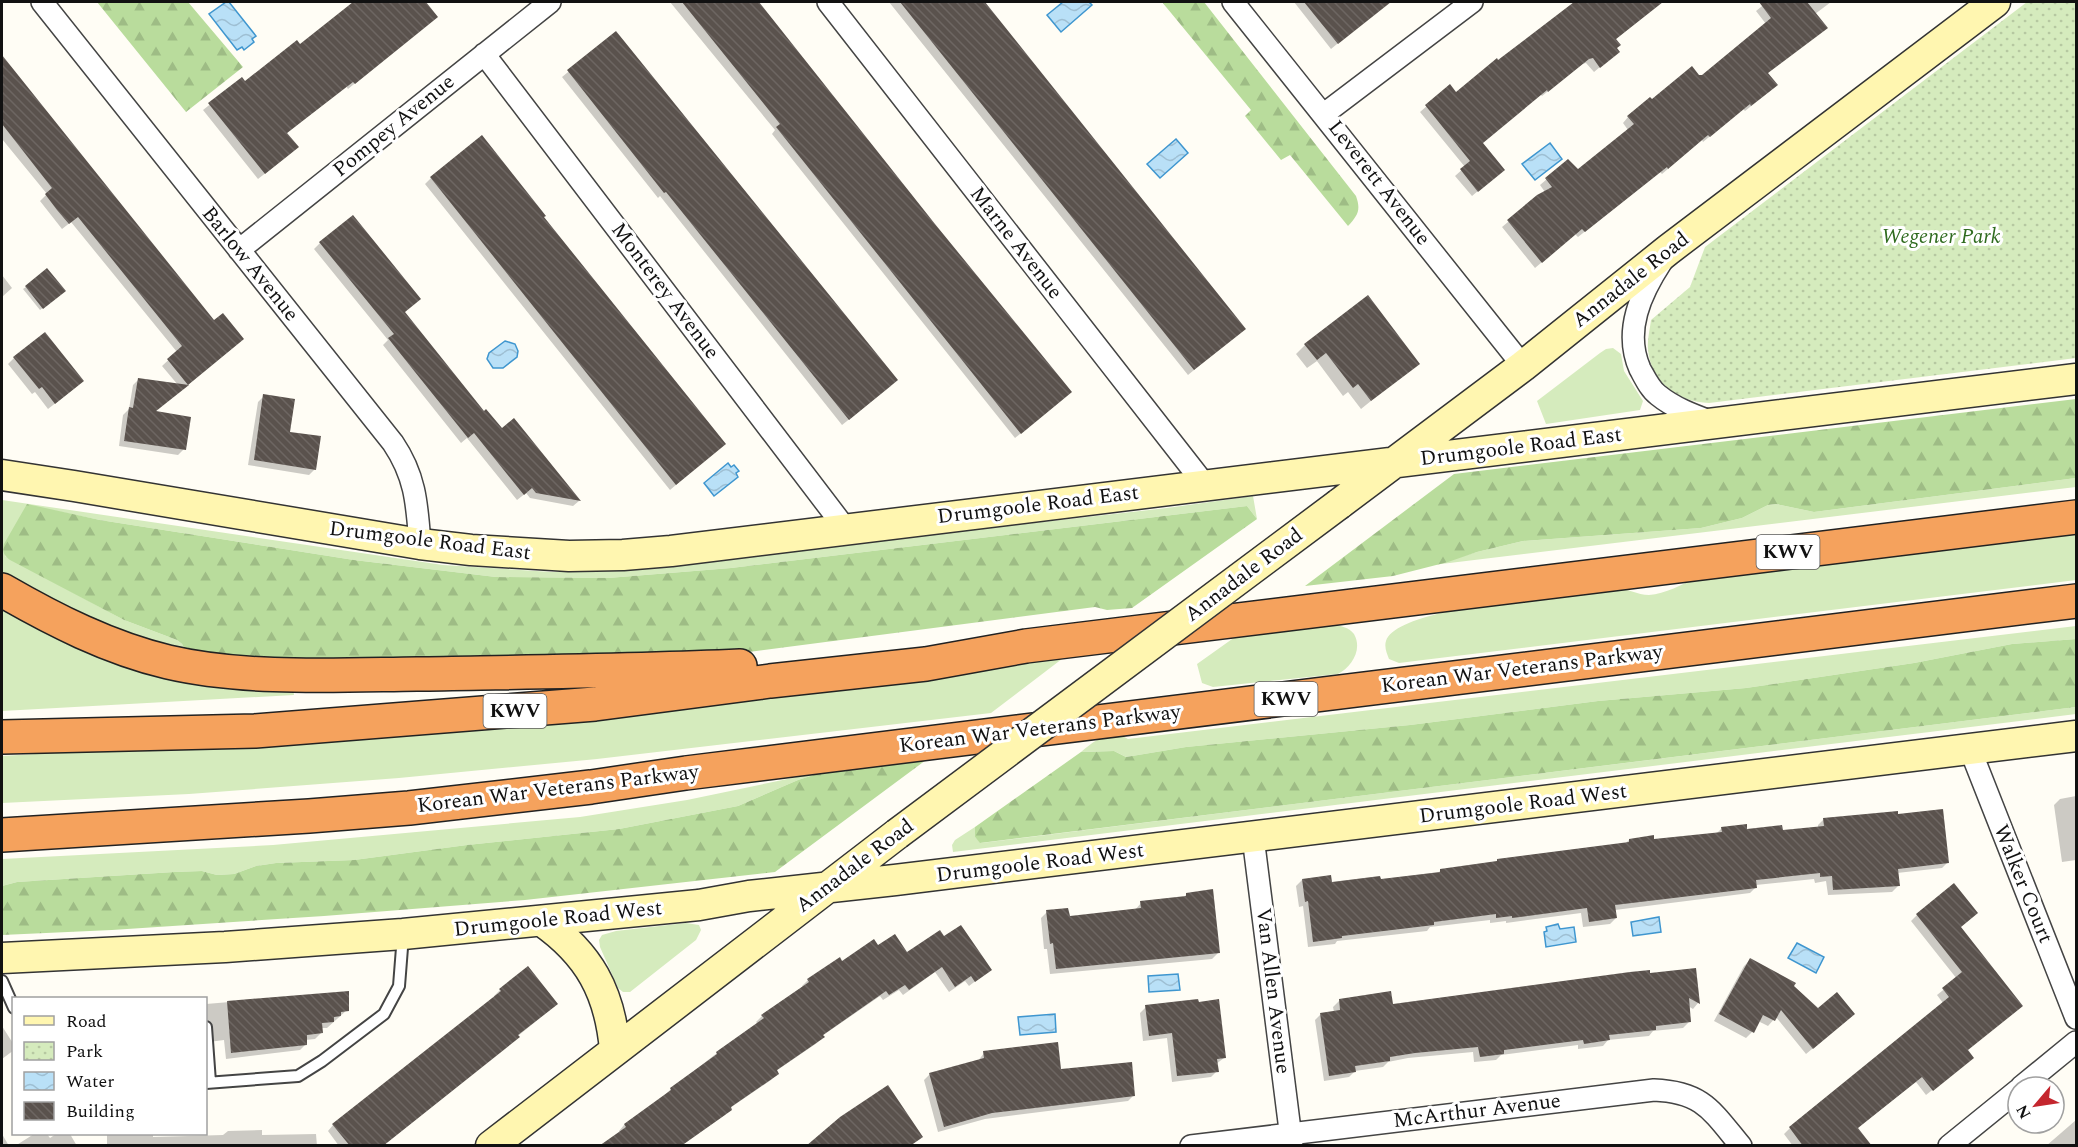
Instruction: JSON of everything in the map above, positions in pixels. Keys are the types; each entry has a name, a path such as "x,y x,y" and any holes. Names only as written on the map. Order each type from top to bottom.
{"highway":[{"name":"KWV","path":"2,737 255,731 595,704 770,681 926,664 1026,646 2076,517"},
{"path":"2,590 74,629 137,654 169,663 258,673 404,674 715,667 811,662 926,650 1026,646"},
{"name":"Korean War Veterans Parkway","path":"2,835 210,823 495,799 709,770 2076,601"},
{"path":"2,816 39,814 210,823"}],"main road":[{"name":"Annadale Road","path":"491,1146 824,888 1523,366 1668,250 1995,2"},
{"name":"Drumgoole Road East","path":"2,475 420,544 519,554 622,555 671,551 845,528 2076,380"},
{"name":"Drumgoole Road West","path":"2,958 213,948 403,934 699,905 749,896 2076,736"},
{"path":"542,921 571,944 596,976 610,1016 615,1050"}],"street":[{"name":"Barlow Avenue","path":"42,2 385,432 408,468 416,494 420,544"},
{"name":"Pompey Avenue","path":"239,250 550,2"},
{"name":"Marne Avenue","path":"828,2 1205,485"},
{"name":"Leverett Avenue","path":"1233,2 1523,366"},
{"path":"1324,114 1472,2"},
{"name":"Monterey Avenue","path":"484,54 845,528"},
{"path":"1668,250 1641,298 1634,320 1632,343 1637,362 1645,379 1656,393 1682,410 1715,424"},
{"name":"Walker Court","path":"1970,749 2076,1018"},
{"name":"Van Allen Avenue","path":"1253,837 1291,1139"},
{"path":"2036,1075 2076,1042"},
{"name":"McArthur Avenue","path":"1191,1146 1291,1139 1654,1090 1688,1094 1701,1102 1712,1111 1741,1146"},
{"path":"1949,1146 2006,1099"}],"lane":[{"path":"207,1055 208,1082 298,1076 322,1061 384,1014 399,986 403,934"},
{"path":"2,981 12,1004"}],"green space":[{"path":"97,2 188,2 243,67 186,112"},
{"path":"1162,2 1204,2 1356,196 1358,212 1348,226 1290,155 1281,160 1245,116 1251,110"},
{"name":"Wegener Park","path":"2027,2 2076,2 2076,358 1709,403 1687,399 1668,388 1654,371 1650,360 1648,338 1651,320 1690,287 1705,247"},
{"path":"1613,348 1621,354 1624,371 1643,401 1640,410 1546,424 1537,401 1600,353"},
{"path":"2076,399 2076,478 1814,512 1776,504 1768,505 1742,518 1701,528 1523,541 1393,576 1305,586 1454,474"},
{"path":"2076,478 2076,487 1433,565 1523,541 1701,528 1742,518 1768,505 1776,504 1814,512"},
{"path":"1253,496 1257,519 1247,506 731,568 608,578 496,577 354,560 100,520 27,505 5,556 124,620 177,640 186,651 99,623 2,573 2,500 443,565 552,572 686,565"},
{"path":"27,504 100,520 354,560 496,577 608,578 731,568 1247,506 1257,519 1132,608 1107,610 1095,607 725,655 576,660 238,659 186,651 177,640 124,620 10,560 4,553 4,544"},
{"path":"2076,530 2076,580 1399,663 1389,659 1386,648 1386,641 1395,631 1411,622 1458,609 1588,590 1618,588 1649,595 1661,593 1696,578"},
{"path":"2,599 293,686 294,695 2,711"},
{"path":"1333,624 1352,632 1357,646 1351,662 1338,674 1213,687 1202,683 1197,664 1235,637"},
{"path":"2076,626 2076,639 2012,644 1914,663 1746,688 1598,701 1410,725 1186,747 1126,757 1114,751 1081,752 1097,740 1109,735 1128,739"},
{"path":"2076,639 2076,707 980,843 975,837 975,827 1081,752 1114,751 1126,757 1186,747 1410,725 1598,701 1746,688 1914,663 2012,644"},
{"path":"1075,649 991,713 597,759 399,778 189,794 2,803 2,756 269,740"},
{"path":"2076,707 2076,714 953,852 952,845 955,840 975,827 975,837 981,843"},
{"path":"926,760 775,872 525,900 324,916 2,935 2,886 17,882 174,872 202,871 217,875 234,874 256,866 276,863 354,860 619,829 738,806 798,780 826,771"},
{"path":"826,771 798,780 738,806 619,829 354,860 276,863 256,866 234,874 217,875 202,871 174,872 17,882 2,886 2,859 273,845 580,817 687,800"},
{"path":"686,923 699,925 701,930 696,940 630,992 623,992 618,988 600,947 599,940 602,935 616,931"}],"water":[{"path":"229,2 256,36 252,39 254,42 244,50 242,47 237,50 209,14"},
{"path":"1063,2 1089,2 1092,5 1061,32 1047,15"},
{"path":"1176,139 1188,153 1160,178 1147,164"},
{"path":"1550,143 1562,159 1535,180 1522,164"},
{"path":"505,341 515,344 518,351 517,357 503,368 493,368 487,359 489,353"},
{"path":"728,463 731,467 734,465 739,471 736,473 738,477 714,496 704,483"},
{"path":"1659,917 1661,932 1633,936 1631,922"},
{"path":"1558,924 1560,929 1574,927 1576,942 1546,947 1544,932 1547,931 1546,927"},
{"path":"1797,943 1824,957 1816,973 1788,958"},
{"path":"1178,974 1180,990 1149,992 1148,976"},
{"path":"1055,1014 1056,1032 1020,1035 1018,1017"}],"building":[{"path":"353,2 426,2 438,17 355,84 353,82 287,133 299,147 265,174 208,103 242,77 245,81 297,40 300,44"},
{"path":"682,2 759,2 1072,392 1021,434 776,127 780,124"},
{"path":"900,2 985,2 1246,329 1194,370"},
{"path":"1304,2 1391,2 1338,44"},
{"path":"1574,2 1663,2 1616,39 1621,45 1617,48 1620,52 1600,68 1593,58 1589,59 1483,143 1505,170 1478,192 1460,169 1470,161 1425,105 1450,84 1456,92 1497,58 1498,60"},
{"path":"1759,2 1807,2 1828,28 1768,73 1778,85 1751,106 1750,104 1710,137 1708,135 1668,169 1667,167 1585,232 1582,229 1542,263 1507,220 1537,195 1552,187 1545,178 1568,159 1578,169 1634,124 1627,116 1650,97 1652,99 1692,66 1699,75 1702,75 1771,18"},
{"path":"616,31 898,380 849,420 567,70"},
{"path":"2,55 214,320 223,313 244,339 188,385 167,359 182,346 78,217 69,224 57,210 45,194 52,188 2,124"},
{"path":"482,135 546,216 544,217 726,444 676,485 430,177"},
{"path":"353,215 421,299 405,312 484,411 486,409 502,428 514,418 581,501 536,493 532,488 524,495 474,433 468,438 415,372 388,338 394,334 319,242"},
{"path":"47,268 66,291 43,309 25,286"},
{"path":"1368,295 1420,364 1371,401 1358,384 1353,388 1326,353 1317,360 1304,344"},
{"path":"45,332 84,381 55,404 42,387 39,389 13,357"},
{"path":"138,378 189,385 156,411 191,417 186,450 124,441 129,407 133,408"},
{"path":"263,394 295,399 290,432 321,436 316,470 254,460"},
{"path":"1943,809 1949,863 1898,869 1900,886 1833,890 1832,876 1820,877 1820,873 1756,880 1757,888 1615,905 1617,918 1589,922 1587,908 1512,918 1512,916 1496,918 1496,914 1313,942 1308,901 1305,902 1302,879 1331,875 1332,882 1380,876 1381,879 1440,872 1440,869 1497,861 1497,859 1629,842 1629,839 1654,835 1654,839 1722,832 1721,827 1747,824 1747,829 1782,825 1783,830 1824,826 1823,818"},
{"path":"1954,883 1978,913 1961,927 2023,1006 1968,1050 1974,1058 1933,1091 1922,1077 1858,1128 1872,1146 1803,1146 1789,1127 1949,997 1942,988 1962,972 1916,914"},
{"path":"1213,889 1220,953 1056,969 1046,910 1068,908 1070,916 1141,908 1140,901 1186,896 1186,893"},
{"path":"961,925 992,970 975,982 971,976 955,987 942,967 909,990 905,985 889,995 886,991 823,1035 825,1037 777,1070 779,1074 731,1107 732,1110 681,1146 599,1146 626,1127 624,1124 671,1090 670,1088 717,1054 716,1052 764,1018 761,1015 809,982 807,979 840,957 842,961 874,939 878,945 895,934 907,952 940,930 944,936"},
{"path":"1750,958 1796,983 1794,986 1818,1008 1837,992 1855,1014 1813,1049 1781,1010 1775,1021 1763,1015 1754,1033 1719,1014"},
{"path":"528,966 558,1004 383,1146 350,1146 332,1124 501,991 499,989"},
{"path":"1696,968 1700,1004 1689,998 1691,1022 1656,1026 1656,1030 1609,1035 1610,1040 1584,1044 1583,1040 1504,1050 1504,1054 1480,1057 1478,1047 1415,1053 1390,1057 1390,1061 1355,1066 1356,1072 1329,1076 1320,1013 1340,1010 1339,999 1391,991 1393,1004 1630,972 1650,970 1650,973"},
{"path":"349,991 349,1011 341,1012 341,1016 334,1017 334,1022 322,1023 323,1033 307,1035 307,1045 231,1053 227,1001"},
{"path":"1198,999 1199,1002 1219,999 1226,1058 1217,1059 1219,1072 1177,1076 1172,1033 1149,1036 1145,1005"},
{"path":"1058,1042 1061,1069 1132,1062 1135,1096 992,1113 944,1127 929,1073 984,1058 983,1051"},
{"path":"888,1085 923,1137 910,1146 806,1146 840,1117"}]}
